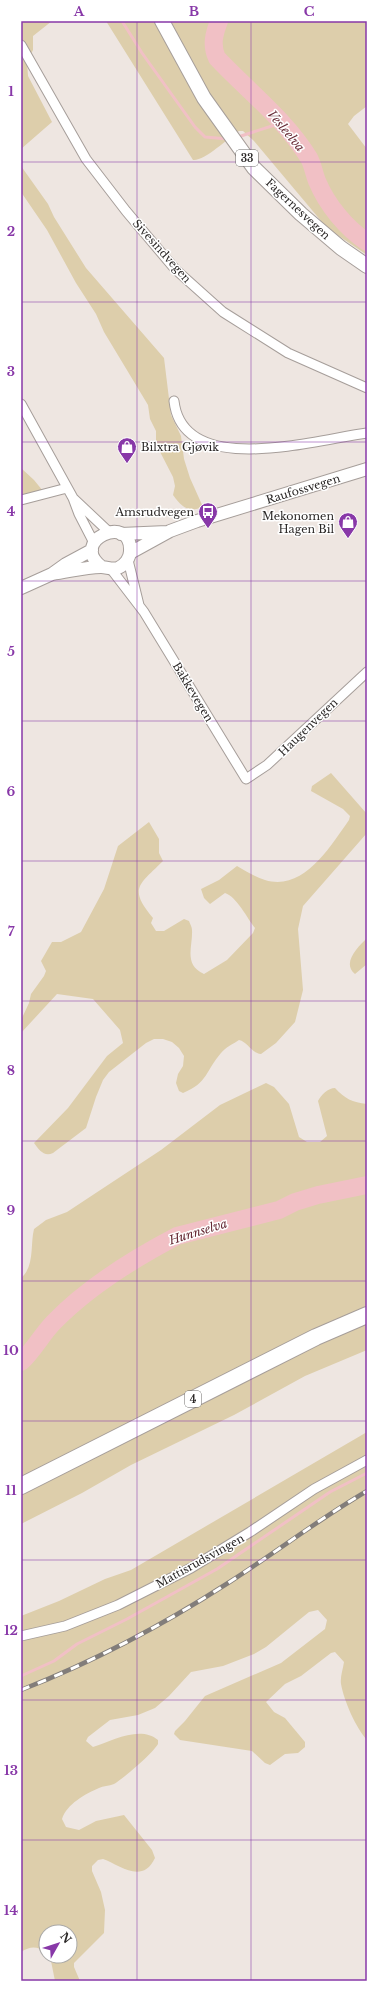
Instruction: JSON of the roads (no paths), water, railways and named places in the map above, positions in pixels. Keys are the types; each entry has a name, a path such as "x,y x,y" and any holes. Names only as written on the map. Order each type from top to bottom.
{"highway":[{"name":"4","path":"21,1476 232,1368 326,1322 367,1305"},
{"name":"4","path":"21,1486 316,1337 367,1315"}],"main road":[{"name":"Fagernesvegen","path":"162,21 204,98 254,168 301,214 341,248 367,266"},
{"name":"Raufossvegen","path":"52,574 121,567 129,556 170,531 367,469"},
{"name":"Raufossvegen","path":"21,588 52,574 93,547 100,535 109,532 121,534 170,531"},
{"path":"121,534 128,542 129,556"},
{"path":"93,547 95,560 106,568"}],"street":[{"name":"Sivesindvegen","path":"21,46 86,159 126,211 175,269 223,312 288,353 367,388"},
{"path":"174,401 177,418 186,429 206,443 218,447 251,449 286,447 367,433"},
{"path":"21,404 67,488 74,498 109,532"},
{"path":"21,500 67,488"},
{"path":"74,498 93,547"},
{"name":"Bakkevegen","path":"129,556 140,606"},
{"name":"Bakkevegen","path":"106,568 140,606 246,779"},
{"name":"Haugenvegen","path":"246,779 267,765 367,672"},
{"name":"Mattisrudsvingen","path":"21,1636 65,1626 118,1605 191,1568 250,1532 314,1489 367,1460"}],"waterway":[{"path":"122,21 142,53 195,127 205,137 228,139"},
{"name":"Vesleelva","path":"219,21 214,40 214,49 217,58 278,118 289,131 309,158 317,181 326,199 345,223 367,242"},
{"path":"238,137 281,123"},
{"name":"Hunnselva","path":"21,1362 54,1322 82,1297 112,1274 177,1236 279,1210 295,1202 318,1195 367,1185"},
{"path":"21,1676 54,1661 77,1644 127,1619 217,1569 330,1492 367,1473"}],"railway":[{"path":"21,1690 101,1655 178,1614 228,1583 367,1491"}],"place":[{"name":"Bilxtra Gjøvik","path":"127,464"},
{"name":"Amsrudvegen","path":"208,529"},
{"name":"Mekonomen Hagen Bil","path":"348,539"}]}
